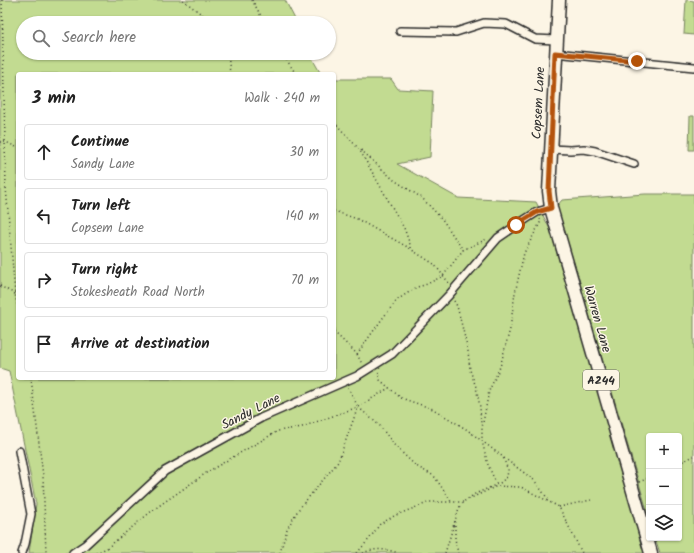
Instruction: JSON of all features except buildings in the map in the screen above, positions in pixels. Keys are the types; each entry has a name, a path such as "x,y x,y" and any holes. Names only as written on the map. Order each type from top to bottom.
{"main road":[{"name":"Copsem Lane","path":"551,208 549,191 558,0"},
{"name":"Warren Lane","path":"551,208 651,553"}],"street":[{"path":"400,31 456,32 484,23 506,24 535,39 556,40"},
{"path":"555,53 694,67"},
{"path":"551,150 584,149 595,151 634,164"},
{"name":"Sandy Lane","path":"73,553 85,545 165,471 261,418 345,381 365,371 392,354 452,292 498,238 526,218 537,212 551,208"},
{"path":"19,452 31,514 22,553"}],"path":[{"path":"2,0 6,187 16,299"},
{"path":"183,0 204,16"},
{"path":"252,0 261,16"},
{"path":"229,60 230,72"},
{"path":"287,60 295,72"},
{"path":"336,124 360,149 394,180 422,198 442,219 463,250"},
{"path":"0,142 6,142 16,147"},
{"path":"360,149 404,228 412,250"},
{"path":"336,212 357,218 412,250 434,264 443,276 452,292 457,306 468,351 470,370 476,387 480,407 482,441 488,464 497,485"},
{"path":"482,428 489,391 500,367 510,329 515,293 524,253 542,221 537,212"},
{"path":"358,354 397,300 418,287 426,285 443,276 463,250 489,238"},
{"path":"0,286 15,294"},
{"path":"336,334 358,354 365,371"},
{"path":"375,365 380,380 401,398 433,409 466,429 534,480 549,500"},
{"path":"31,380 43,476 46,553"},
{"path":"345,381 358,407 380,426 395,446 416,466 434,476 451,502"},
{"path":"96,553 107,548 152,510 209,471 278,431 302,427 358,407 389,388"},
{"path":"280,553 288,529 298,510 338,462 358,407"},
{"path":"682,462 694,456"},
{"path":"357,553 380,524 396,515 430,502 463,502 500,484 507,477 508,470 503,457"},
{"path":"497,485 521,487 549,500 559,507 583,553"},
{"path":"559,507 591,500"},
{"path":"445,553 455,519 463,502"},
{"path":"455,519 455,539 458,553"},
{"path":"363,553 367,550 392,550 398,553"}],"green space":[{"path":"0,0 285,0 293,16 16,16 16,60 313,60 320,72 16,72 16,380 336,380 336,79 391,79 398,89 433,91 430,157 397,164 458,198 536,202 550,229 645,553 29,553 36,504 9,371 0,368"},
{"path":"686,0 694,1 694,35 684,34"},
{"path":"690,116 694,116 694,150 689,150"},
{"path":"645,194 694,194 694,553 660,553 656,541 682,541 682,433 646,433 646,507 557,206 562,200"}],"route":[{"path":"516,225 537,212 551,208 549,191 555,53 637,61"}]}
